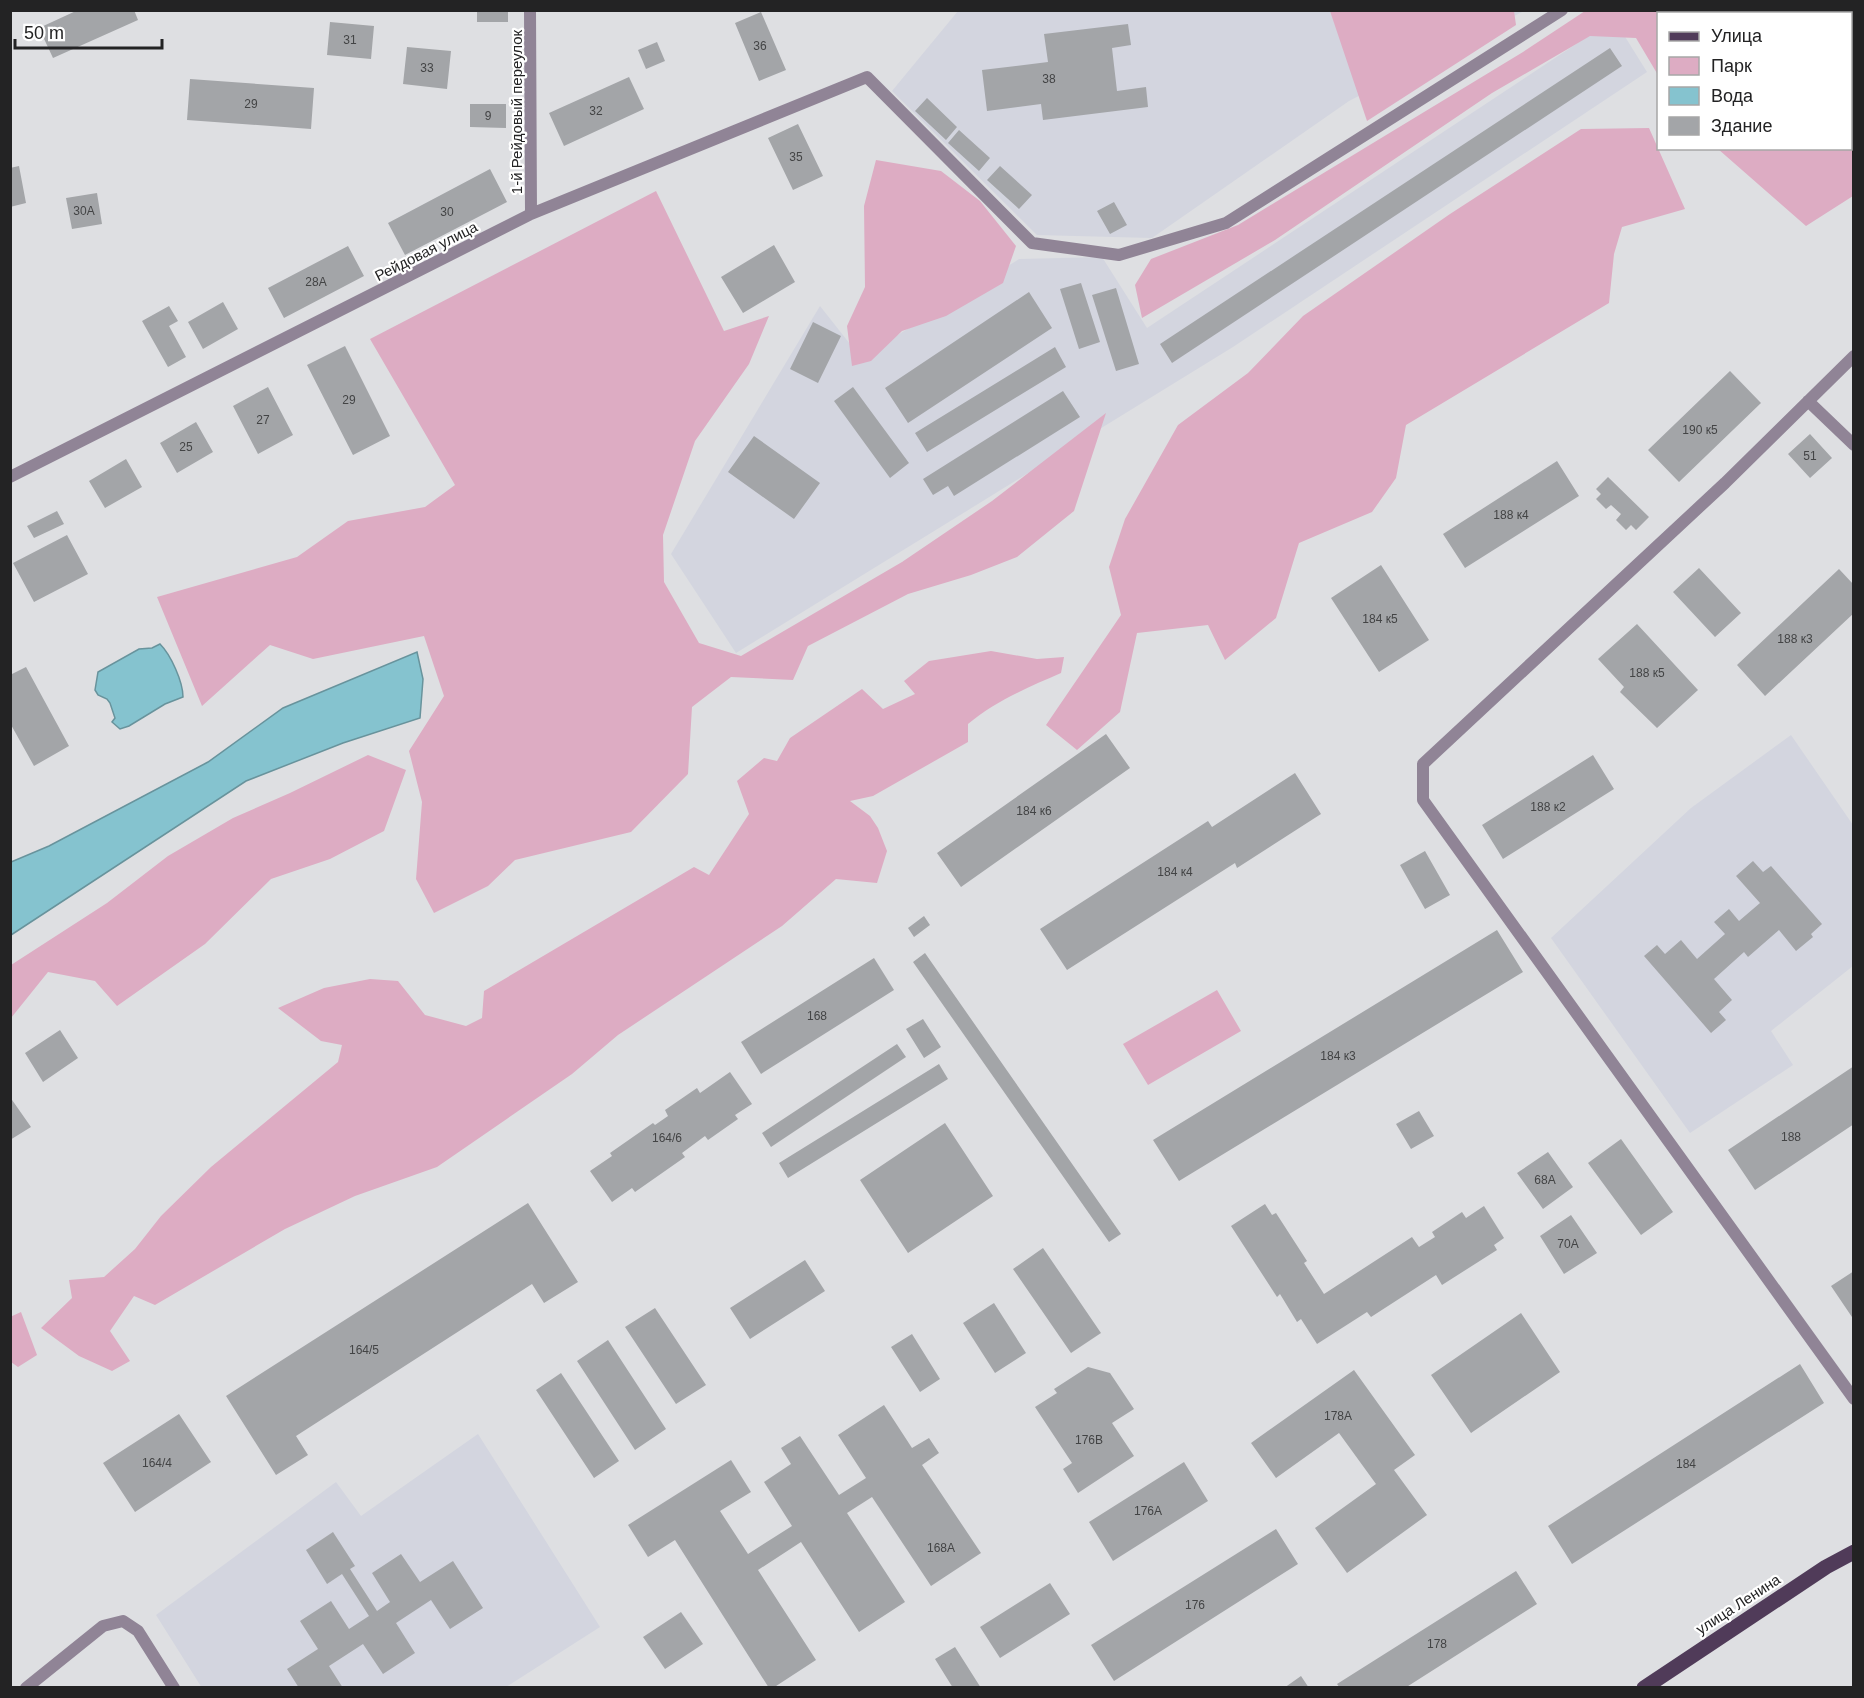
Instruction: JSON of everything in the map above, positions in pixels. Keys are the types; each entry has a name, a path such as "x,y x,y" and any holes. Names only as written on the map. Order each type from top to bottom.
{"main road":[{"name":"улица Ленина","path":"1644,1688 1819,1572 1854,1552"}],"street":[{"name":"1-й Рейдовый переулок","path":"530,10 531,214"},
{"name":"Рейдовая улица","path":"10,477 531,214 867,77 1032,243 1119,255 1226,223 1562,10"},
{"path":"1854,356 1725,483 1423,764 1423,800 1854,1399"},
{"path":"1808,401 1854,445"},
{"path":"26,1688 103,1626 123,1621 138,1630 174,1688"}],"shaded area":[{"path":"958,11 1524,11 1349,101 1152,238 1037,235 892,91"},
{"path":"1614,19 1647,72 1233,347 736,653 671,554 820,306 861,358 1019,259 1102,257 1147,328"},
{"path":"1791,735 1853,825 1853,966 1771,1031 1793,1065 1690,1133 1551,938 1691,808"},
{"path":"478,1434 600,1627 506,1687 202,1688 156,1615 336,1482 361,1516"}],"green space":[{"path":"1330,11 1514,11 1516,25 1367,121"},
{"path":"1585,11 1853,11 1852,48 1852,12 1657,12 1657,73 1636,38 1590,36 1492,93 1275,240 1142,318 1135,285 1151,259 1238,225 1523,52"},
{"path":"1852,63 1854,66 1853,196 1806,226 1719,150 1852,150"},
{"path":"1649,128 1685,209 1622,227 1614,254 1609,303 1406,425 1396,478 1372,512 1299,543 1276,618 1225,660 1208,625 1137,633 1120,712 1077,750 1046,725 1121,615 1109,567 1125,519 1178,425 1248,373 1303,316 1450,214 1581,129"},
{"path":"876,160 941,171 980,201 1016,246 1003,283 946,316 902,331 871,361 852,366 847,326 865,287 864,206"},
{"path":"656,191 724,331 769,316 749,364 695,441 663,535 664,582 699,643 741,656 902,562 992,501 1106,413 1074,511 1017,557 971,575 908,594 808,646 793,680 731,677 692,707 688,774 631,832 515,860 488,886 434,913 416,879 422,802 409,751 444,696 424,636 313,659 270,645 202,706 157,597 297,557 348,521 425,507 455,485 370,339"},
{"path":"991,651 1037,659 1064,657 1061,673 1013,695 978,716 968,724 968,742 873,796 850,801 870,816 878,828 887,851 877,883 836,879 782,926 618,1035 572,1074 437,1167 355,1196 285,1229 155,1305 134,1296 110,1331 130,1361 112,1371 79,1356 41,1328 72,1298 69,1280 104,1277 135,1249 161,1216 211,1167 338,1062 342,1045 321,1041 278,1008 324,988 370,979 398,981 425,1015 466,1026 482,1018 484,991 694,867 709,875 749,814 737,781 764,758 777,761 790,738 862,689 883,709 915,694 904,681 929,661"},
{"path":"368,755 406,770 384,831 330,859 271,879 205,944 117,1006 95,981 48,972 11,1018 11,965 107,903 168,856 233,818"},
{"path":"1217,990 1241,1031 1148,1085 1123,1044"},
{"path":"21,1312 37,1355 18,1367 11,1362 10,1317"}],"water":[{"path":"160,644 176,669 183,697 165,704 120,729 112,722 115,718 110,703 98,695 95,690 98,672 139,649 152,648"},
{"path":"417,652 423,679 420,718 343,743 246,781 11,935 11,862 49,846 208,762 283,708"}],"building":[{"path":"78,10 134,10 138,20 53,58 39,28"},
{"path":"477,10 508,10 508,22 477,22"},
{"path":"761,12 786,70 759,81 735,23"},
{"path":"330,22 374,26 371,59 327,55"},
{"path":"1128,24 1131,45 1112,48 1117,91 1146,87 1148,107 1043,120 1041,104 987,111 982,70 1048,62 1044,34"},
{"path":"657,42 665,61 646,69 638,50"},
{"path":"407,47 451,51 447,89 403,84"},
{"path":"1610,48 1622,66 1172,363 1160,344"},
{"path":"629,77 644,109 564,146 549,113"},
{"path":"190,79 314,88 311,129 187,120"},
{"path":"927,98 957,127 946,140 915,111"},
{"path":"470,104 506,104 506,128 470,127"},
{"path":"798,124 823,176 793,190 768,138"},
{"path":"959,130 990,158 979,171 948,143"},
{"path":"19,166 26,203 10,207 10,168"},
{"path":"1000,166 1032,195 1019,209 987,180"},
{"path":"490,169 507,202 405,255 388,223"},
{"path":"97,193 102,224 72,229 66,198"},
{"path":"1114,202 1127,225 1110,234 1097,211"},
{"path":"774,245 795,282 743,313 721,277"},
{"path":"348,246 364,276 284,318 268,288"},
{"path":"1081,283 1100,342 1079,349 1060,289"},
{"path":"1116,288 1139,364 1116,371 1092,295"},
{"path":"1029,292 1052,328 908,423 885,388"},
{"path":"223,302 238,329 203,349 188,322"},
{"path":"169,306 178,321 169,326 186,357 168,367 142,321"},
{"path":"813,322 841,336 818,383 790,369"},
{"path":"345,346 390,436 353,455 307,365"},
{"path":"1055,347 1066,367 927,452 915,433"},
{"path":"1730,371 1761,403 1679,482 1648,450"},
{"path":"268,387 293,435 258,454 233,406"},
{"path":"853,387 909,463 890,478 834,401"},
{"path":"1063,391 1080,417 954,496 948,486 933,495 923,479"},
{"path":"196,422 213,452 177,473 160,443"},
{"path":"1810,434 1832,458 1810,478 1788,454"},
{"path":"754,436 820,483 794,519 728,472"},
{"path":"126,459 142,487 105,508 89,481"},
{"path":"1557,461 1579,496 1465,568 1443,534"},
{"path":"1608,477 1649,517 1636,530 1631,525 1626,530 1616,520 1621,514 1611,505 1606,509 1596,499 1601,494 1596,489"},
{"path":"57,511 64,524 34,538 27,526"},
{"path":"67,535 88,574 34,602 13,563"},
{"path":"1381,565 1429,640 1379,672 1331,598"},
{"path":"1699,568 1741,613 1715,637 1673,592"},
{"path":"1839,569 1854,585 1854,613 1765,696 1737,665"},
{"path":"1637,624 1698,690 1657,728 1620,692 1624,687 1598,659"},
{"path":"26,667 69,746 34,766 10,723 10,675"},
{"path":"1106,734 1130,768 961,887 937,853"},
{"path":"1593,755 1614,789 1503,859 1482,825"},
{"path":"1295,773 1321,814 1237,868 1235,863 1067,970 1040,929 1208,821 1212,827"},
{"path":"1425,851 1450,895 1425,909 1400,865"},
{"path":"1753,861 1763,872 1771,866 1822,924 1811,934 1813,937 1796,951 1779,930 1748,957 1744,952 1714,979 1732,1000 1719,1012 1726,1020 1711,1033 1644,956 1657,945 1665,954 1681,940 1697,959 1725,934 1714,922 1729,909 1739,921 1760,903 1736,876"},
{"path":"924,916 930,925 914,937 908,928"},
{"path":"1497,930 1523,972 1179,1181 1153,1140"},
{"path":"925,953 1121,1234 1109,1242 913,962"},
{"path":"874,958 894,990 761,1074 741,1042"},
{"path":"923,1019 941,1047 924,1058 906,1029"},
{"path":"60,1030 78,1058 43,1082 25,1053"},
{"path":"897,1044 906,1057 771,1147 762,1133"},
{"path":"939,1064 948,1079 788,1178 779,1163"},
{"path":"1854,1066 1854,1124 1755,1190 1728,1150"},
{"path":"730,1072 752,1104 735,1115 738,1119 708,1140 705,1136 682,1153 685,1157 635,1192 632,1188 612,1202 590,1171 612,1156 610,1153 653,1123 655,1125 668,1116 665,1110 697,1088 700,1093"},
{"path":"10,1097 31,1127 10,1140"},
{"path":"1419,1111 1434,1136 1411,1149 1396,1124"},
{"path":"945,1123 993,1196 908,1253 860,1180"},
{"path":"1621,1139 1673,1212 1641,1235 1588,1163"},
{"path":"1548,1152 1573,1187 1543,1209 1517,1173"},
{"path":"528,1203 578,1282 544,1303 532,1284 296,1436 308,1455 276,1475 226,1396"},
{"path":"1265,1204 1272,1215 1276,1213 1307,1261 1304,1263 1324,1294 1412,1237 1419,1247 1435,1237 1432,1232 1462,1212 1466,1218 1484,1206 1504,1238 1494,1245 1497,1250 1442,1285 1436,1275 1371,1317 1367,1312 1317,1344 1301,1319 1297,1322 1280,1294 1277,1297 1231,1226"},
{"path":"1571,1215 1597,1253 1564,1274 1540,1236"},
{"path":"1043,1248 1101,1333 1071,1353 1013,1269"},
{"path":"805,1260 825,1291 750,1339 730,1308"},
{"path":"1854,1271 1854,1320 1831,1286"},
{"path":"994,1303 1026,1353 995,1373 963,1323"},
{"path":"655,1308 706,1385 676,1404 625,1327"},
{"path":"1521,1313 1560,1372 1471,1433 1431,1375"},
{"path":"912,1334 940,1379 920,1392 891,1347"},
{"path":"608,1340 666,1429 635,1450 577,1361"},
{"path":"1800,1364 1824,1403 1572,1564 1548,1526"},
{"path":"1088,1367 1110,1373 1134,1409 1112,1423 1134,1456 1078,1493 1063,1469 1072,1463 1035,1407 1057,1393 1054,1389"},
{"path":"1354,1370 1415,1455 1394,1470 1427,1515 1347,1573 1315,1528 1376,1484 1339,1433 1276,1478 1251,1443"},
{"path":"561,1373 619,1461 594,1478 536,1390"},
{"path":"884,1405 912,1448 929,1438 939,1453 922,1465 981,1553 931,1586 872,1497 847,1513 905,1602 859,1632 801,1542 758,1570 816,1660 773,1688 769,1688 675,1540 648,1557 628,1525 731,1460 751,1492 720,1511 748,1554 792,1526 764,1482 791,1464 781,1448 800,1436 839,1495 866,1478 838,1435"},
{"path":"179,1414 211,1462 135,1512 103,1463"},
{"path":"1184,1462 1208,1501 1113,1561 1089,1522"},
{"path":"1276,1529 1298,1564 1114,1681 1091,1645"},
{"path":"333,1532 355,1566 350,1569 377,1611 390,1602 372,1573 401,1554 420,1582 453,1561 483,1608 450,1629 431,1600 396,1623 415,1653 383,1674 363,1644 329,1666 343,1688 299,1688 287,1669 318,1649 300,1621 331,1601 349,1629 369,1616 342,1574 327,1584 306,1550"},
{"path":"1516,1571 1537,1604 1405,1688 1340,1688 1337,1684"},
{"path":"1050,1583 1070,1614 1000,1658 980,1627"},
{"path":"681,1612 703,1644 665,1669 643,1637"},
{"path":"955,1647 981,1688 953,1688 935,1659"},
{"path":"1301,1676 1309,1688 1284,1688"}]}
